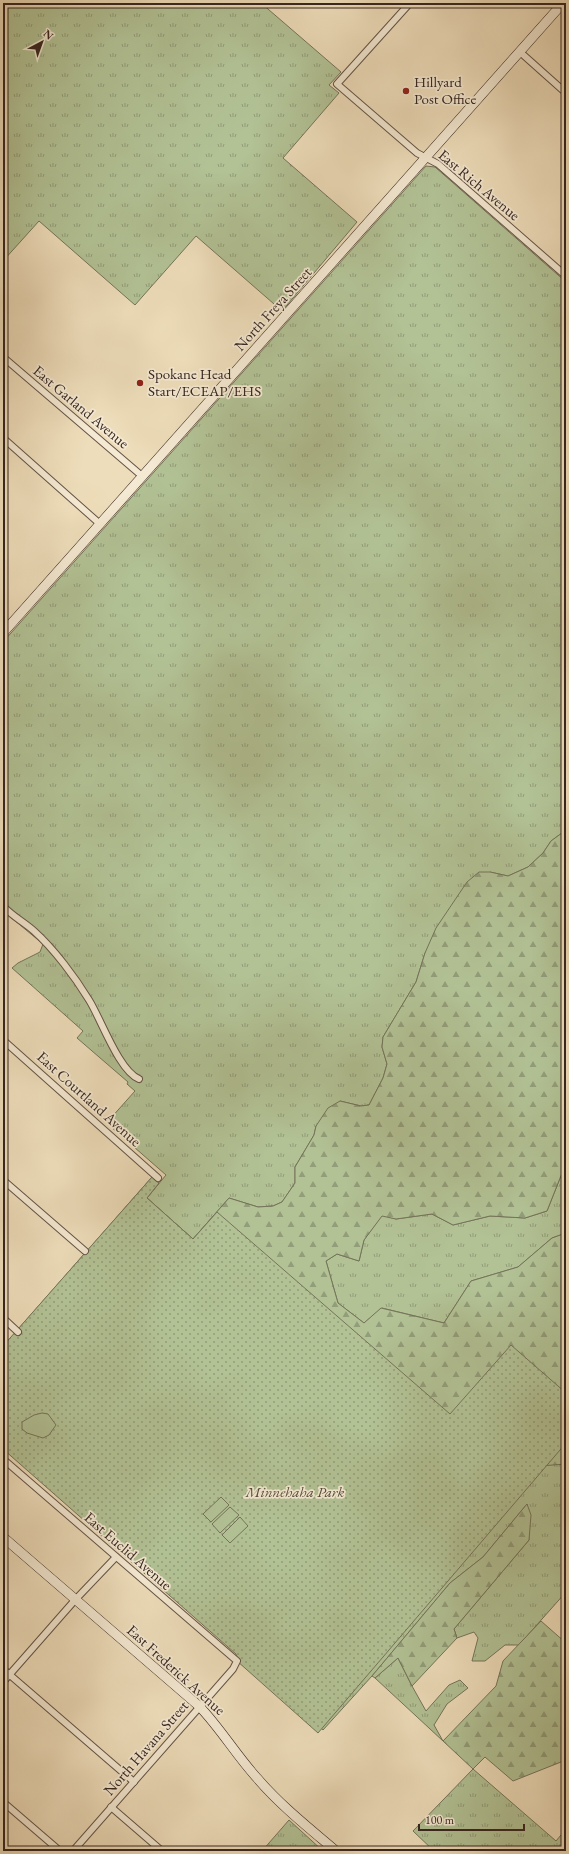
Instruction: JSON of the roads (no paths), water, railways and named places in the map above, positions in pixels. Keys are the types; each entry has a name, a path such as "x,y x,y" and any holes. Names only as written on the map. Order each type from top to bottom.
{"street":[{"name":"East Rich Avenue","path":"410,3 337,84 414,151 438,164 566,276"},
{"name":"North Freya Street","path":"3,633 563,3"},
{"path":"520,52 566,93"},
{"name":"East Garland Avenue","path":"3,357 142,476"},
{"path":"3,438 100,524"},
{"path":"3,906 34,931 56,954 89,1000 109,1040 132,1074 140,1079"},
{"name":"East Courtland Avenue","path":"3,1040 158,1178"},
{"path":"3,1180 85,1251"},
{"path":"3,1318 18,1332"},
{"name":"East Euclid Avenue","path":"3,1459 237,1661"},
{"name":"East Frederick Avenue","path":"3,1537 199,1706 221,1730 246,1766 266,1788 336,1851"},
{"path":"3,1682 75,1600 116,1557"},
{"name":"North Havana Street","path":"73,1851 232,1669 237,1661"},
{"path":"3,1669 134,1782"},
{"path":"3,1802 60,1851"},
{"path":"111,1807 162,1851"}],"place":[{"name":"Hillyard Post Office","path":"406,91"},
{"name":"Spokane Head Start/ECEAP/EHS","path":"140,383"}],"park label":[{"name":"Minnehaha Park","path":"295,1492"}]}
